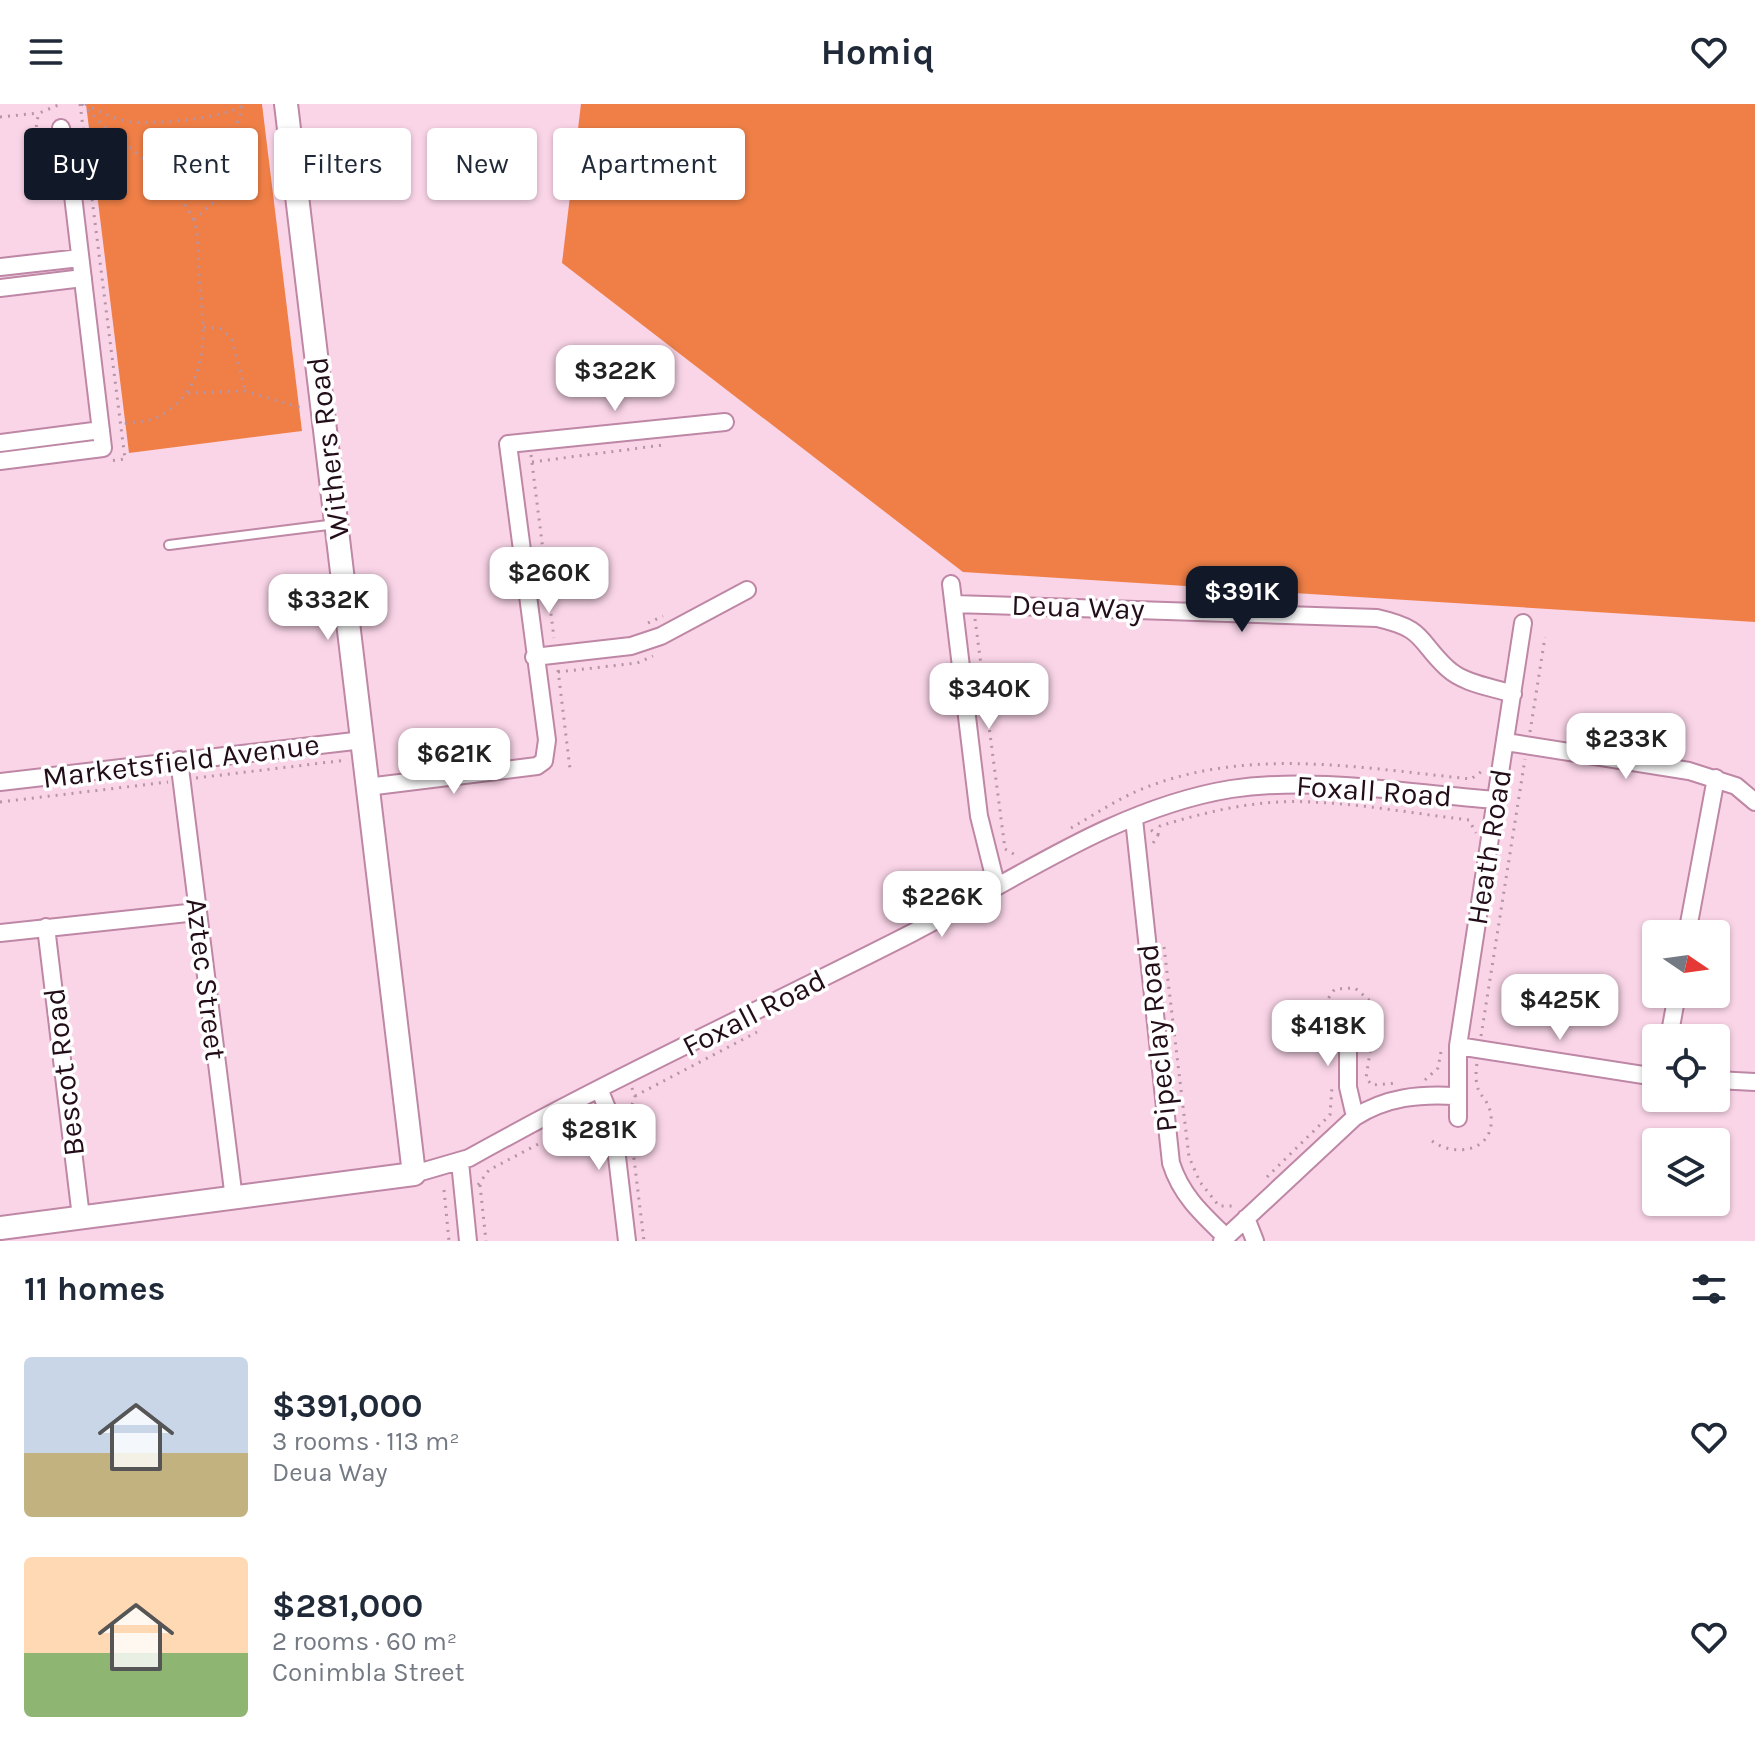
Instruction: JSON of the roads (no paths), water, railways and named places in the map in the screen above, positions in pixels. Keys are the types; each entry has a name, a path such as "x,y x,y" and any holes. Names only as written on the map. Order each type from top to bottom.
{"street":[{"name":"Withers Road","path":"286,104 414,1174"},
{"path":"0,461 103,448 73,200"},
{"path":"0,267 80,258"},
{"path":"0,288 83,278"},
{"path":"367,787 537,766 547,752 508,444 725,422"},
{"path":"0,443 101,430"},
{"path":"951,584 979,816 996,884"},
{"path":"534,657 631,646 661,636 747,590"},
{"name":"Deua Way","path":"954,604 1377,618 1410,629 1447,668 1460,677 1513,694"},
{"name":"Heath Road","path":"1458,1118 1455,1096 1458,1046 1523,623"},
{"name":"Marketsfield Avenue","path":"0,782 363,740"},
{"path":"1506,742 1716,778 1736,786 1755,802"},
{"name":"Aztec Street","path":"179,760 234,1199"},
{"path":"1690,920 1716,778"},
{"name":"Foxall Road","path":"0,1228 414,1174 460,1162 917,931 996,884 1134,819 1186,799 1280,784 1497,800"},
{"name":"Pipeclay Road","path":"1134,819 1171,1163 1177,1183 1224,1239"},
{"path":"0,933 197,912"},
{"name":"Bescot Road","path":"46,927 81,1217"},
{"path":"1348,1010 1348,1087 1355,1117"},
{"path":"1458,1046 1642,1075"},
{"path":"1730,1081 1755,1082"},
{"path":"600,1091 621,1122 627,1241"},
{"path":"1224,1239 1242,1212 1355,1117 1370,1108 1408,1096 1455,1096"},
{"path":"460,1162 468,1241"},
{"path":"1242,1212 1255,1241"}],"lane":[{"path":"169,545 337,524"}]}
